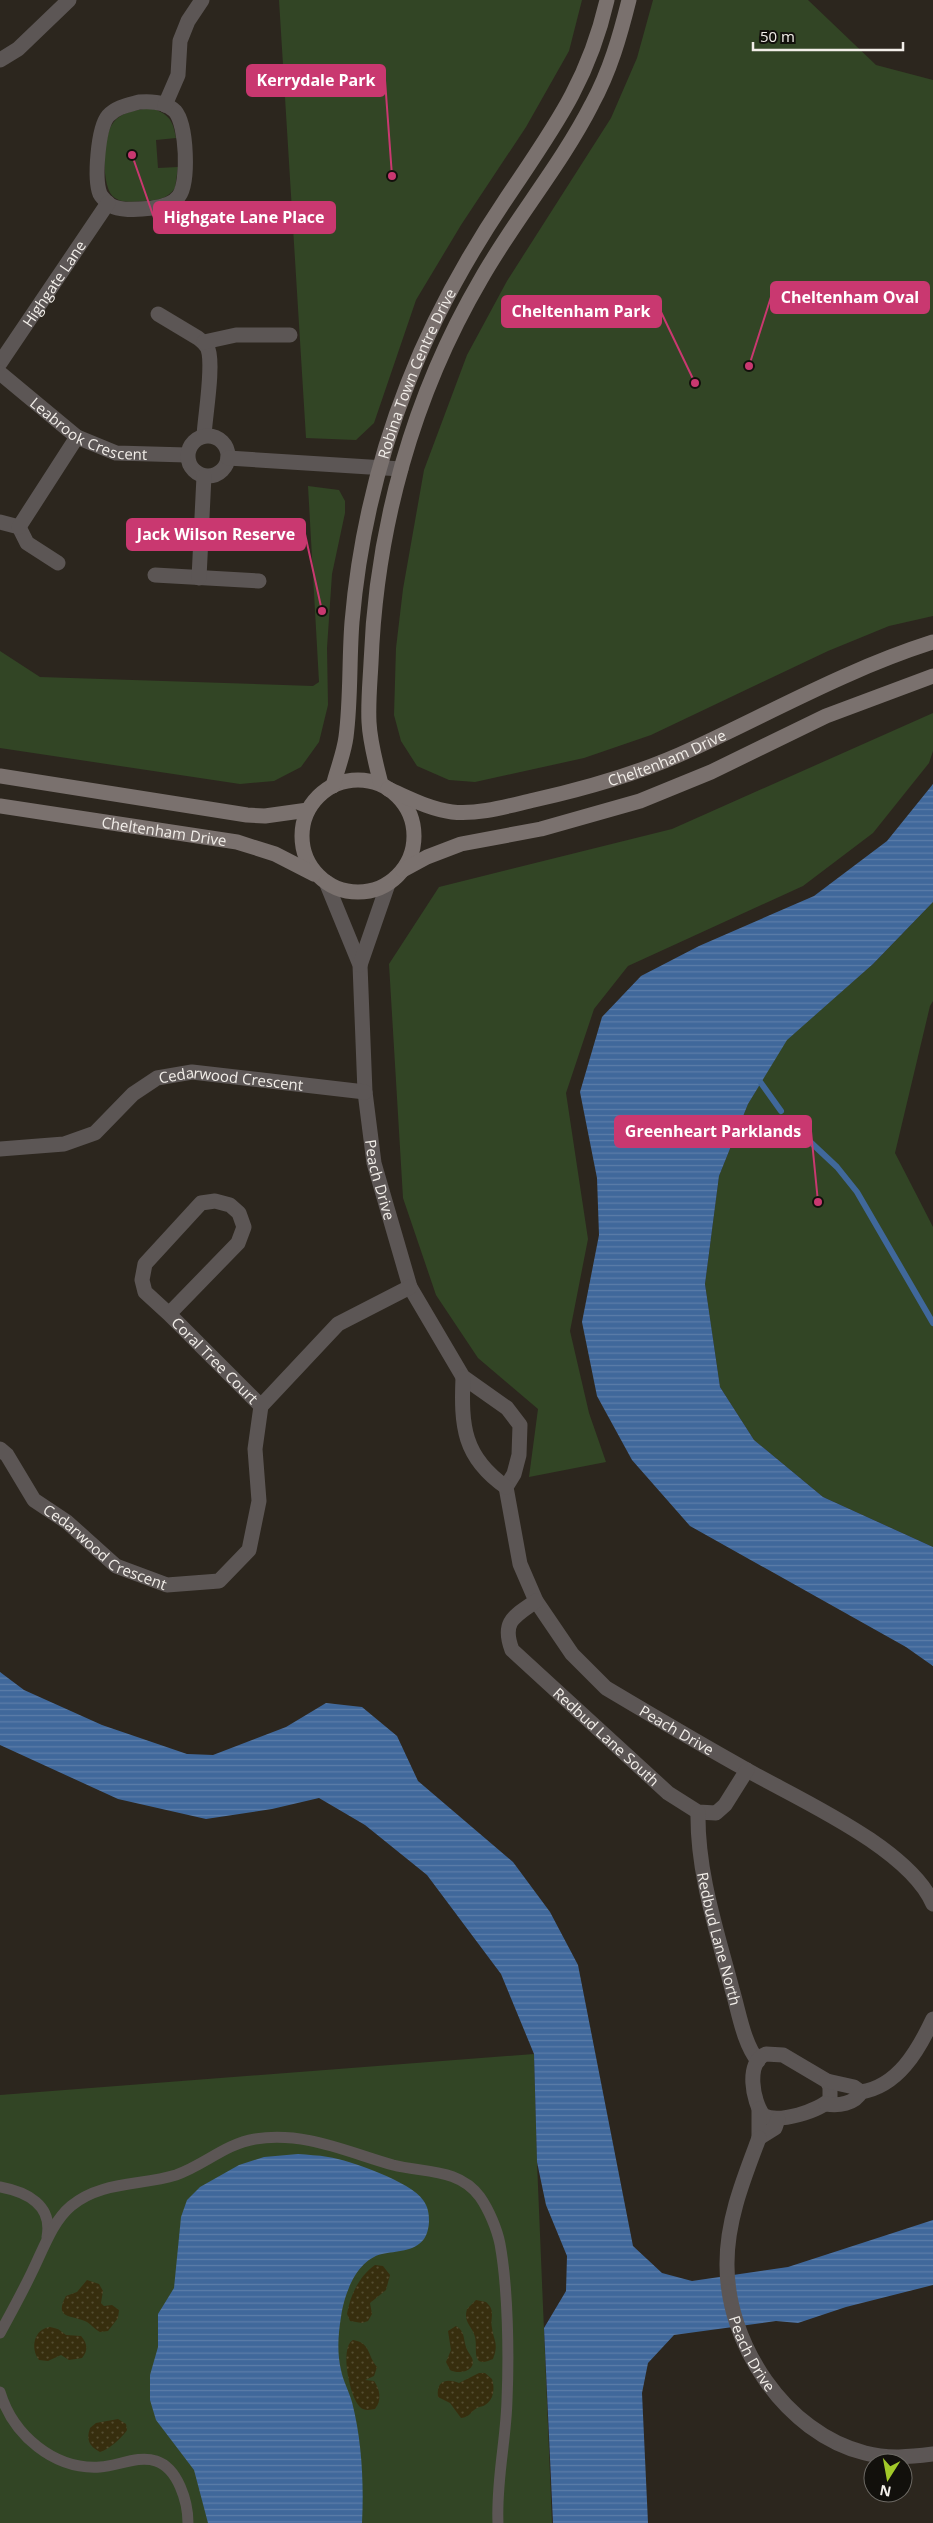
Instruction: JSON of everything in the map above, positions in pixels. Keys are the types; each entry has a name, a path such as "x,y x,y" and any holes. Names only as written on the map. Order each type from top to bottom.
{"main road":[{"name":"Robina Town Centre Drive","path":"333,786 346,739 352,622 360,555 378,467 408,382 444,300 496,214 564,111 585,71 607,0"},
{"name":"Robina Town Centre Drive","path":"384,786 369,721 372,632 388,520 401,469 421,406 439,359 480,280 594,102 614,55 628,0"},
{"name":"Cheltenham Drive","path":"384,786 436,809 454,812 512,806 571,792 619,778 669,759 836,679 886,657 933,642"},
{"name":"Cheltenham Drive","path":"403,870 428,857 461,844 580,819 675,788 826,716 933,676"},
{"name":"Cheltenham Drive","path":"0,776 247,815 265,816 308,810"},
{"path":"359,780 384,786 406,806 414,827 413,849 403,870 388,884 374,890 360,892 339,889 324,880 311,866 304,851 303,826 308,810 318,796 333,786 359,780"},
{"name":"Cheltenham Drive","path":"0,806 237,842 276,854 324,880"}],"street":[{"path":"0,60 18,49 69,0"},
{"path":"166,105 178,75 178,49 183,34 202,0"},
{"path":"146,101 166,105 175,112 183,127 185,172 181,193 171,203 152,208 118,208 108,203 103,198 99,188 99,142 102,125 110,114 123,106 146,101"},
{"name":"Highgate Lane","path":"0,363 108,203"},
{"path":"158,314 204,342 208,350 210,363 204,436"},
{"path":"204,342 236,336 290,335"},
{"name":"Leabrook Crescent","path":"0,373 76,437 116,453 188,456"},
{"path":"204,436 219,439 227,449 228,458 222,471 210,477 194,471 188,456 191,445 204,436"},
{"path":"19,527 76,437"},
{"path":"228,458 401,469"},
{"path":"199,578 204,476"},
{"path":"0,522 19,527 27,543 58,564"},
{"path":"155,575 259,581"},
{"name":"Peach Drive","path":"324,880 360,965 365,1092 374,1163 410,1288 463,1377 507,1408 520,1425 518,1455 514,1474 506,1488"},
{"name":"Peach Drive","path":"360,965 388,884"},
{"name":"Cedarwood Crescent","path":"0,1149 64,1144 95,1133 133,1094 158,1078 192,1072 365,1092"},
{"name":"Coral Tree Court","path":"169,1314 238,1243 244,1227 239,1213 230,1204 215,1201 201,1203 145,1264 142,1280 145,1292 261,1406"},
{"path":"261,1406 338,1324 410,1288"},
{"name":"Peach Drive","path":"463,1377 464,1422 470,1447 488,1471 506,1488 520,1564 536,1601 572,1654 606,1688 859,1834 901,1862 922,1886 933,1904"},
{"name":"Cedarwood Crescent","path":"0,1449 7,1455 34,1500 68,1522 116,1566 167,1585 219,1581 249,1550 260,1501 255,1450 261,1406"},
{"name":"Redbud Lane South","path":"536,1601 513,1618 508,1625 507,1633 512,1650 644,1772 681,1802 698,1812"},
{"path":"698,1812 710,1814 721,1810 747,1770"},
{"name":"Redbud Lane North","path":"698,1812 701,1860 706,1890 740,2017 758,2061"},
{"path":"759,2110 767,2118 778,2119 826,2104 850,2102 860,2092 882,2086 900,2072 933,2019"},
{"path":"758,2061 766,2054 783,2055 827,2080 854,2087 860,2092"},
{"name":"Peach Drive","path":"758,2061 755,2065 754,2087 759,2110 760,2138 732,2220 727,2257 727,2274 733,2310 752,2358 776,2395 808,2424 831,2440 850,2449 874,2456 910,2457 933,2454"},
{"path":"826,2104 831,2095 827,2080"},
{"name":"Peach Drive","path":"760,2138 775,2128 778,2119"}],"lane":[{"path":"0,2333 60,2217 89,2194 112,2186 176,2174 232,2146 254,2139 302,2138 407,2168 444,2172 464,2182 480,2197 491,2216 500,2242 505,2300 507,2401 501,2451 498,2523"},
{"path":"0,2188 17,2190 38,2202 44,2211 48,2229 45,2246"},
{"path":"0,2392 11,2416 27,2438 47,2454 65,2464 100,2467 147,2459 158,2461 166,2466 176,2478 182,2494 188,2523"}],"green space":[{"path":"279,0 582,0 569,51 526,127 461,225 416,300 374,423 356,440 306,438"},
{"path":"653,0 808,0 876,65 933,80 933,616 889,626 828,651 651,735 584,758 475,782 449,780 417,766 401,741 394,715 396,648 403,589 424,470 467,355 507,281 611,118 637,58"},
{"path":"151,108 166,115 172,122 176,138 156,140 158,168 178,167 175,188 169,195 158,199 129,202 118,200 110,193 105,173 105,150 110,129 113,123 121,116 130,112"},
{"path":"308,486 339,490 345,501 345,513 332,574 327,648 328,705 319,742 301,767 274,781 240,784 0,748 0,651 40,677 313,686 319,682"},
{"path":"933,713 933,751 929,763 873,833 803,886 628,966 594,1009 566,1093 588,1239 570,1331 589,1413 606,1462 529,1477 538,1409 478,1358 436,1295 403,1198 389,964 439,887 672,829"},
{"path":"933,902 933,1001 930,1006 895,1153 933,1227 933,1547 823,1497 754,1440 720,1387 705,1284 719,1176 748,1104 786,1040 873,964"},
{"path":"534,2054 552,2523 0,2523 0,2095"}],"sand":[{"path":"375,2265 383,2266 390,2275 386,2290 370,2303 372,2314 368,2321 362,2323 350,2321 347,2314 353,2293 364,2275"},
{"path":"87,2280 99,2284 103,2291 101,2303 104,2306 112,2305 119,2310 118,2318 108,2331 100,2332 87,2322 63,2313 62,2309 66,2296 77,2292"},
{"path":"476,2300 486,2302 492,2311 496,2350 493,2359 486,2362 481,2362 476,2356 474,2333 466,2318 467,2309"},
{"path":"456,2326 462,2332 466,2348 473,2362 470,2369 462,2372 450,2370 446,2362 451,2350 448,2331"},
{"path":"50,2327 58,2329 66,2335 81,2336 86,2347 82,2358 69,2360 61,2355 48,2361 39,2360 34,2345 35,2340 40,2331"},
{"path":"353,2340 366,2347 377,2367 374,2376 365,2380 374,2381 378,2388 379,2399 375,2409 367,2410 360,2407 353,2394 346,2362 349,2345"},
{"path":"479,2373 485,2373 492,2379 492,2397 484,2406 478,2407 461,2418 450,2403 438,2397 440,2384 446,2381 459,2383"},
{"path":"118,2419 126,2424 127,2430 111,2446 100,2452 89,2442 90,2428 96,2423"}],"water":[{"path":"933,784 933,902 873,964 787,1040 748,1104 719,1176 705,1284 720,1387 754,1440 823,1497 933,1547 933,1666 906,1647 690,1526 632,1460 597,1396 582,1322 599,1235 597,1178 580,1092 602,1017 641,976 699,946 814,896 887,841"},
{"path":"0,1672 24,1690 102,1725 187,1754 213,1755 286,1727 326,1703 362,1707 397,1736 418,1781 513,1862 550,1912 578,1965 633,2246 662,2273 692,2281 788,2267 933,2220 933,2285 846,2307 798,2323 776,2321 674,2335 648,2363 642,2393 648,2523 553,2523 544,2328 566,2291 567,2256 546,2205 537,2162 534,2054 501,1974 427,1875 365,1825 319,1798 272,1809 206,1819 118,1799 0,1745"},
{"path":"298,2154 338,2159 365,2167 393,2179 416,2193 425,2203 428,2213 429,2226 424,2239 410,2249 382,2254 365,2263 348,2289 343,2308 340,2324 339,2357 342,2374 352,2402 358,2432 363,2493 362,2523 208,2523 194,2470 156,2420 150,2400 150,2375 158,2347 158,2314 174,2288 181,2217 187,2200 200,2187 239,2165 264,2157"}],"waterway":[{"path":"761,1083 781,1111"},
{"path":"789,1122 837,1167 857,1192 933,1323"}],"place":[{"name":"Highgate Lane Place","path":"132,155"},
{"name":"Kerrydale Park","path":"392,176"},
{"name":"Cheltenham Oval","path":"749,366"},
{"name":"Cheltenham Park","path":"695,383"},
{"name":"Jack Wilson Reserve","path":"322,611"},
{"name":"Greenheart Parklands","path":"818,1202"}]}
